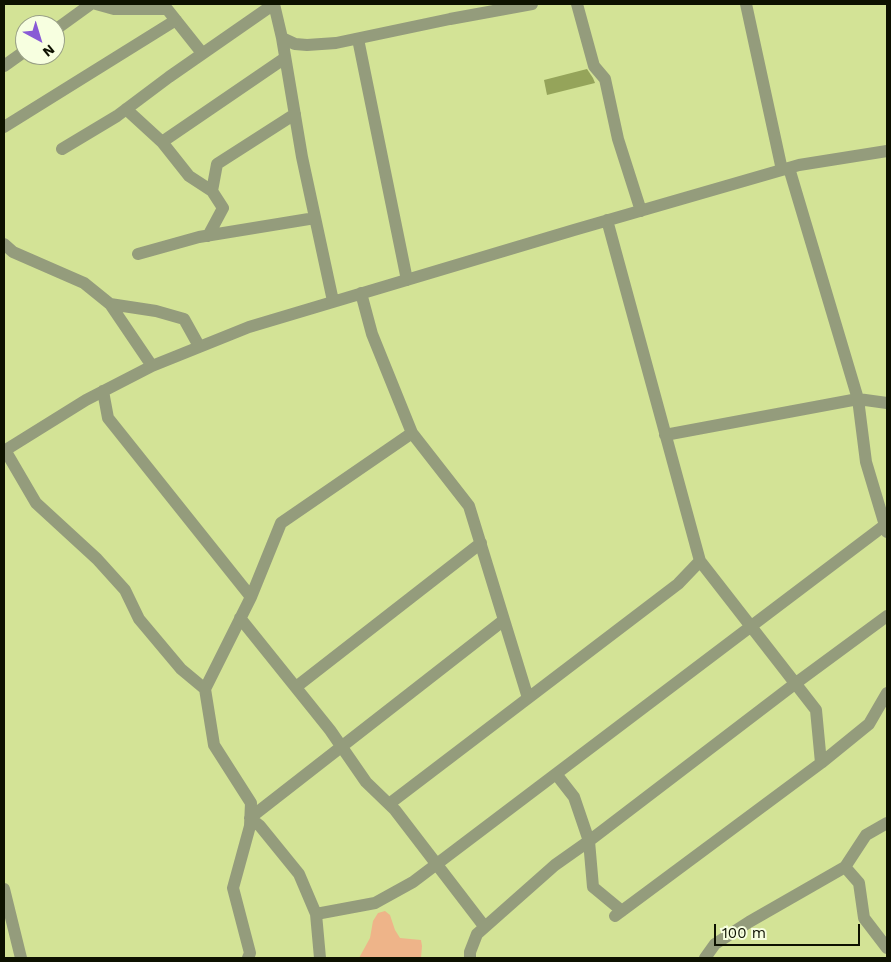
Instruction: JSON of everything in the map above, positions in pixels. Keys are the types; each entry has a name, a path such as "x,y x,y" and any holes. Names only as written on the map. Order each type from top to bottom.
{"street":[{"path":"65,23 91,4"},
{"path":"96,4 114,9 171,7 176,20 202,53"},
{"path":"62,149 126,109 202,53 274,4 333,302"},
{"path":"282,38 295,44 336,43 513,6 532,4"},
{"path":"577,4 594,66 605,79 618,139 641,211"},
{"path":"316,914 375,903 413,882 751,626 886,528 866,462 858,399 785,169 746,4"},
{"path":"4,127 176,20"},
{"path":"358,39 407,280"},
{"path":"4,66 15,58"},
{"path":"162,142 285,58"},
{"path":"126,109 162,142 189,176 212,191 223,208 208,236"},
{"path":"212,191 217,164 295,114"},
{"path":"204,689 181,668 139,619 125,590 97,559 36,503 4,451 86,400 152,366 249,326 785,169 887,151"},
{"path":"138,254 208,236 315,218"},
{"path":"607,220 700,561 816,710 821,763"},
{"path":"4,244 13,252 84,283 110,304 152,366"},
{"path":"361,293 372,334 412,432 469,506 528,698"},
{"path":"110,304 156,311 184,319 199,346"},
{"path":"103,391 108,418 251,597"},
{"path":"665,435 858,399 887,403"},
{"path":"248,958 250,953 233,888 250,826 250,803 214,745 204,689 251,597 281,523 412,432"},
{"path":"296,687 481,543"},
{"path":"389,804 678,584 700,561"},
{"path":"470,958 470,952 475,939 484,926 555,865 887,616"},
{"path":"240,618 342,746 366,782 389,804 484,926"},
{"path":"250,818 504,620"},
{"path":"556,774 574,797 589,841 593,887 618,914 821,763 869,724 887,693"},
{"path":"250,818 260,826 299,874 316,914 320,958"},
{"path":"705,958 715,944 748,922 845,867 866,835 887,823"},
{"path":"845,867 859,883 864,918 887,948"},
{"path":"4,889 21,958"}],"shaded area":[{"path":"385,911 390,915 400,938 421,940 421,958 359,958 370,938 373,921 378,913"}],"building":[{"path":"587,69 595,83 547,95 544,80"}]}
